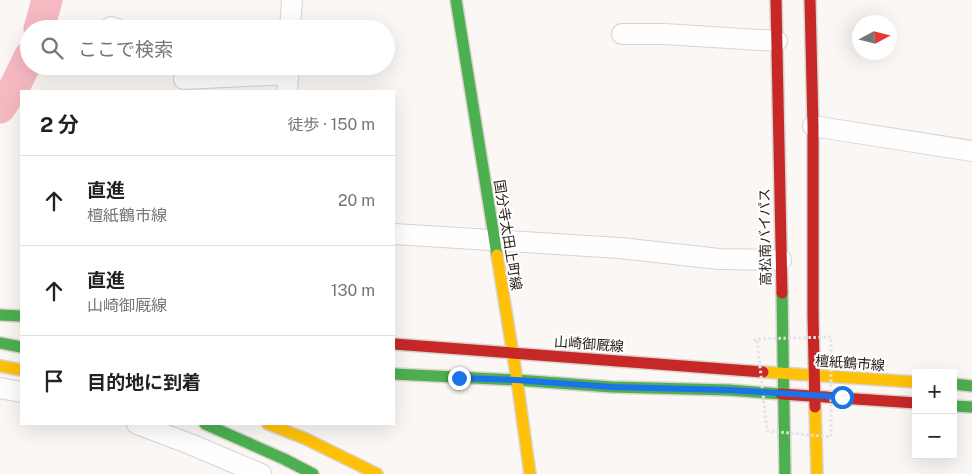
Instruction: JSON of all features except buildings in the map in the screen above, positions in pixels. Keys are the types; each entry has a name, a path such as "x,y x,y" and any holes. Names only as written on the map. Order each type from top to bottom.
{"main road":[{"name":"国分寺太田上町線","path":"456,0 530,474"},
{"name":"高松南バイパス","path":"776,0 785,474"},
{"path":"810,0 813,315 817,474"},
{"path":"0,315 20,316"},
{"path":"0,344 20,349"},
{"name":"山崎御厩線","path":"395,344 783,373"},
{"path":"0,349 20,349"},
{"path":"0,366 20,370"},
{"name":"檀紙鶴市線","path":"783,373 912,382"},
{"path":"395,374 612,387 729,390 912,403"},
{"path":"957,384 972,386"},
{"path":"957,406 972,407"},
{"path":"207,425 313,474"},
{"path":"271,425 306,439 377,474"}],"street":[{"path":"291,20 292,0"},
{"path":"622,34 664,34 777,41"},
{"path":"182,79 288,77"},
{"path":"812,126 972,151"},
{"path":"395,234 620,248 719,259 781,260"},
{"path":"0,388 20,392"},
{"path":"140,425 261,474"}],"path":[{"path":"831,337 831,438 767,430 756,340 831,337"}],"waterway":[{"path":"41,20 47,0"},
{"path":"0,108 20,75"}],"traffic: fast":[{"path":"456,0 497,255"},
{"path":"782,293 785,474"},
{"path":"0,315 20,316"},
{"path":"0,343 20,347"},
{"path":"395,374 612,387 729,390 781,394"},
{"path":"957,384 972,386"},
{"path":"957,406 972,407"},
{"path":"207,425 313,474"}],"traffic: slow":[{"path":"497,255 530,474"},
{"path":"0,366 20,370"},
{"path":"763,372 912,382"},
{"path":"815,407 817,474"},
{"path":"271,425 306,439 377,474"}],"traffic: jam":[{"path":"776,0 782,293"},
{"path":"810,0 815,407"},
{"path":"395,344 763,372"},
{"path":"781,394 912,403"}],"route":[{"path":"459,378 842,397"}]}
